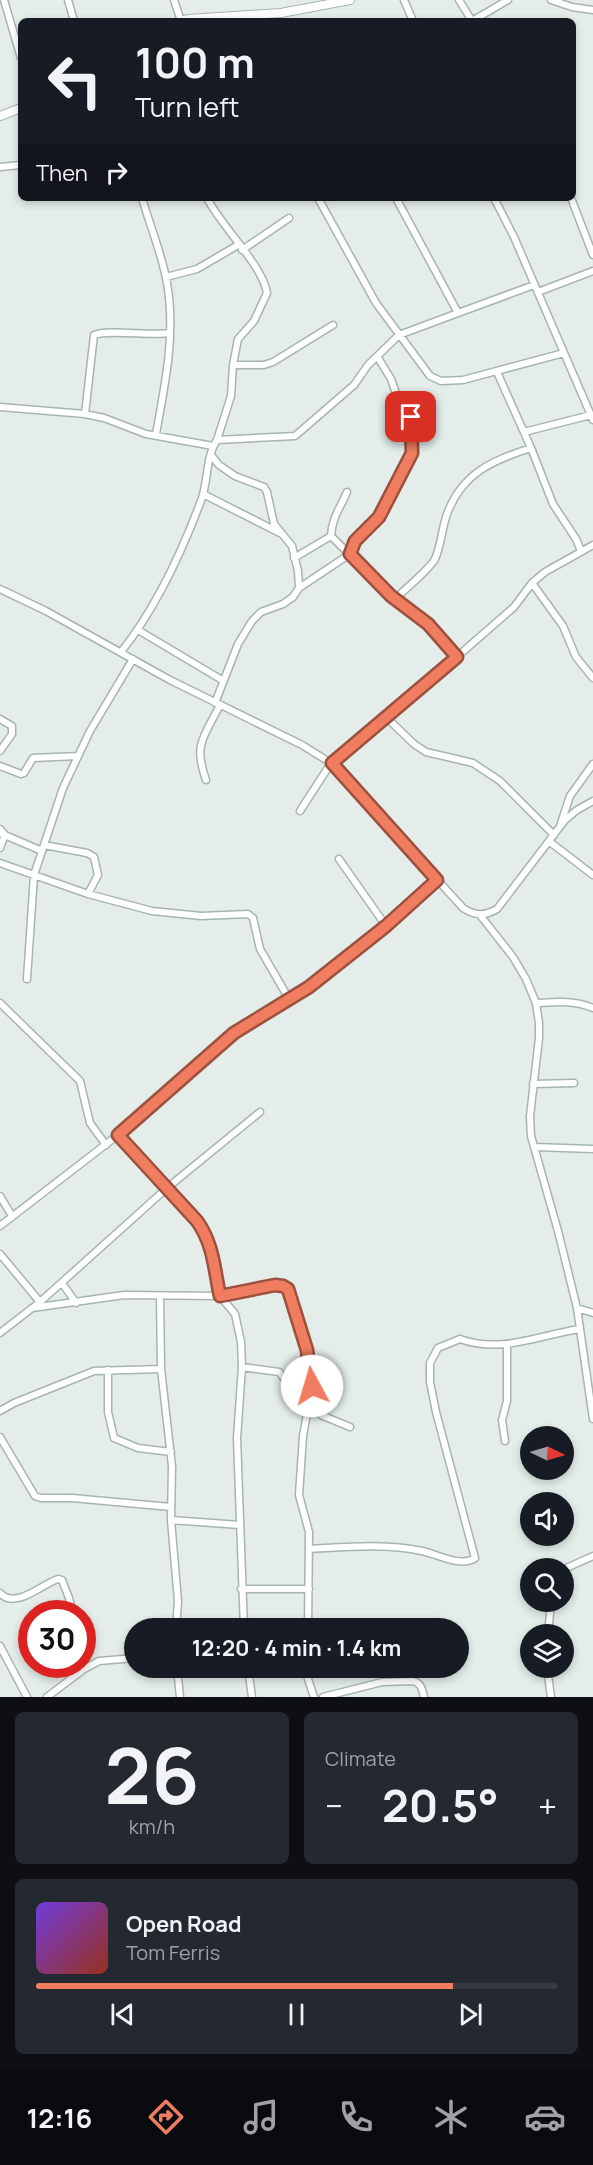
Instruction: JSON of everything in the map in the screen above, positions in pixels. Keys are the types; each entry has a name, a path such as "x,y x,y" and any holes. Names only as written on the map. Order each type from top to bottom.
{"street":[{"path":"4,0 18,48"},
{"path":"68,0 73,18"},
{"path":"174,0 180,18"},
{"path":"239,18 281,13 312,4 350,0"},
{"path":"404,0 411,18"},
{"path":"459,0 470,18"},
{"path":"477,18 508,0"},
{"path":"551,0 572,7 593,10"},
{"path":"0,116 18,109"},
{"path":"0,167 18,165"},
{"path":"143,201 166,277 170,333 169,366 156,434"},
{"path":"121,652 138,630 183,550 203,494 211,455 231,396 238,339 254,321 267,293 262,277 218,217 210,201"},
{"path":"320,201 376,303 430,376 441,381 463,380 564,353"},
{"path":"398,201 458,313"},
{"path":"496,201 514,237 592,417 524,432"},
{"path":"572,201 593,255"},
{"path":"166,277 197,269 240,248 289,218"},
{"path":"538,292 593,271"},
{"path":"0,407 85,414 114,421 146,434 215,443 296,436 354,384 376,356 399,335 534,285"},
{"path":"233,365 264,365 273,362 333,325"},
{"path":"85,414 94,335 170,333"},
{"path":"206,780 199,760 202,740 218,704 222,680 237,644 261,612 284,604 299,588 350,554 355,541 379,517 412,453 411,417 399,402 391,379 376,356"},
{"path":"497,372 553,504 576,539 581,551"},
{"path":"395,599 433,562 448,513 457,493 471,477 497,459 531,448"},
{"path":"211,455 219,465 235,476 264,486 274,524 292,546 298,571 299,588"},
{"path":"331,536 333,517 341,507 346,492"},
{"path":"203,494 283,534"},
{"path":"331,536 395,599 428,624 457,657"},
{"path":"294,558 331,536"},
{"path":"300,811 332,763 514,607 532,583 554,566 593,545"},
{"path":"532,583 562,626 576,657 593,678"},
{"path":"0,589 46,611 218,704 302,745 332,763 463,908 480,915 488,915 497,909 571,814 593,801"},
{"path":"138,630 222,680"},
{"path":"27,979 34,875 63,788 90,731 133,659"},
{"path":"387,718 414,744 426,752 473,763 500,781 554,835"},
{"path":"0,719 12,726 12,734 0,751"},
{"path":"0,766 21,774 33,758 78,756"},
{"path":"560,829 570,796 593,764"},
{"path":"0,848 2,833 43,848 87,852 94,857 98,875 88,894"},
{"path":"550,842 593,874"},
{"path":"339,859 386,926"},
{"path":"0,863 88,894 167,914 201,916 248,914 253,918 260,949 289,999"},
{"path":"0,1226 118,1135 234,1033 309,987 386,926 437,880"},
{"path":"480,915 513,957 526,979 536,1004 539,1038 530,1116 534,1147 577,1308 593,1419"},
{"path":"536,1004 565,1001 581,1003 593,1008"},
{"path":"0,1003 80,1081 90,1123 106,1144"},
{"path":"533,1084 574,1083"},
{"path":"0,1333 40,1302 167,1188 260,1112"},
{"path":"118,1135 204,1230 214,1258 220,1296 235,1314 241,1342 242,1367 237,1438 243,1618"},
{"path":"534,1147 593,1149"},
{"path":"0,1196 12,1216"},
{"path":"0,1254 40,1302"},
{"path":"62,1282 76,1303"},
{"path":"32,1308 124,1296 220,1296 275,1285 288,1289 307,1350 312,1386 303,1436 299,1495 309,1532 308,1618"},
{"path":"160,1296 161,1369 171,1452 171,1520 178,1601 177,1618"},
{"path":"577,1308 593,1312"},
{"path":"309,1549 376,1545 421,1550 464,1563 475,1558 436,1412 430,1382 430,1363 438,1348 460,1339 477,1345 494,1346 580,1329"},
{"path":"505,1441 502,1420 507,1401 507,1344"},
{"path":"242,1367 279,1372 291,1388 302,1393 309,1404 327,1419 350,1427"},
{"path":"0,1411 87,1373 108,1370 161,1369"},
{"path":"108,1370 108,1412 114,1438 138,1448 171,1452"},
{"path":"0,1437 35,1496 41,1498 72,1497 171,1507"},
{"path":"171,1520 240,1525"},
{"path":"574,1565 593,1556"},
{"path":"0,1593 11,1600 25,1596 56,1580 62,1580 70,1600"},
{"path":"241,1589 309,1589"},
{"path":"0,1646 27,1697"},
{"path":"96,1662 124,1659"},
{"path":"46,1697 72,1678"},
{"path":"178,1678 180,1697"},
{"path":"249,1678 252,1697"},
{"path":"308,1678 314,1697"},
{"path":"548,1678 551,1697"},
{"path":"323,1697 382,1682 412,1681 421,1685 424,1697"}],"route":[{"path":"312,1386 307,1350 292,1295 288,1289 275,1285 220,1296 211,1245 204,1230 118,1135 234,1033 309,987 386,926 437,880 332,763 457,657 428,624 391,596 350,554 355,541 379,517 389,501 412,453 411,417"}]}
